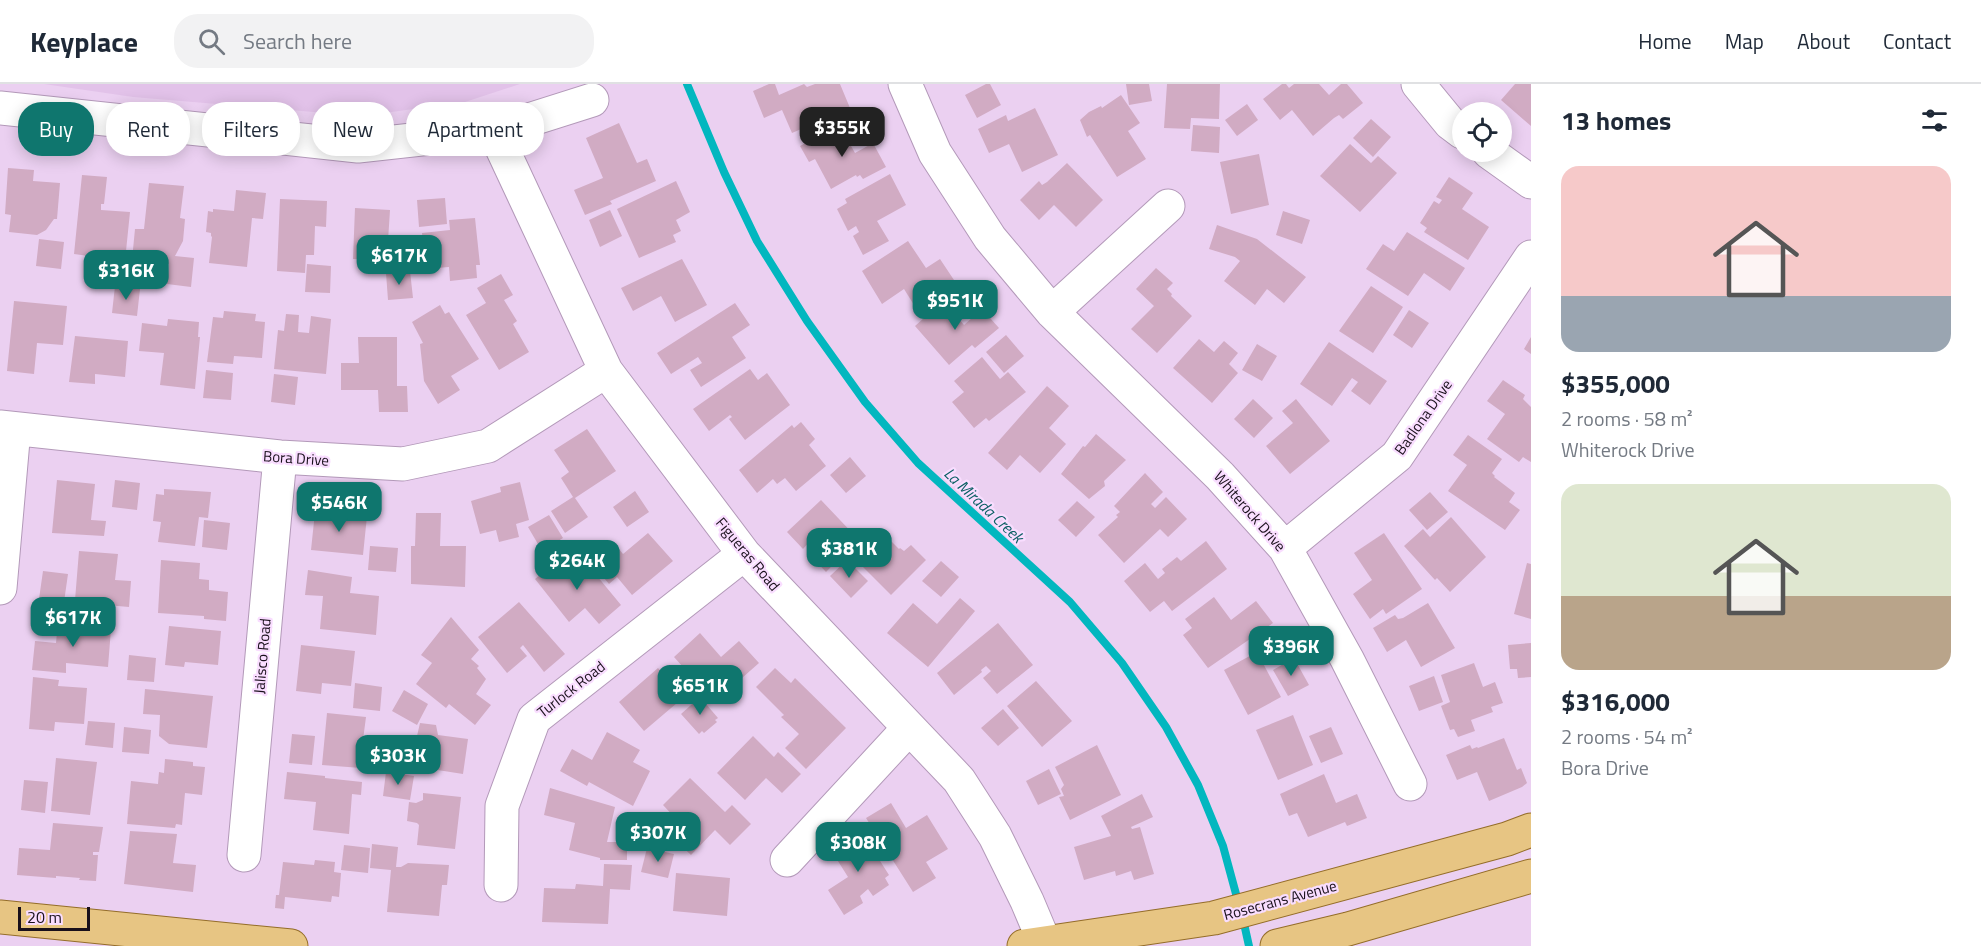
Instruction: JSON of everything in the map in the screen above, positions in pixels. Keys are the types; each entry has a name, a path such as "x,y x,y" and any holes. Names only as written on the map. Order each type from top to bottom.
{"main road":[{"name":"Rosecrans Avenue","path":"1039,945 1214,918 1531,831"},
{"path":"1280,945 1348,929 1531,876"},
{"path":"0,917 291,946"}],"street":[{"name":"Whiterock Drive","path":"905,84 935,153 990,238 1052,312 1220,476 1285,549 1347,659 1410,784"},
{"path":"1418,84 1452,124"},
{"path":"544,110 581,96"},
{"path":"0,108 358,146 406,140"},
{"name":"Figueras Road","path":"506,156 606,371 744,554 959,780 995,836 1027,901 1039,945"},
{"path":"1503,162 1531,182"},
{"path":"1052,312 1168,206"},
{"name":"Badlona Drive","path":"1285,549 1397,456 1531,258"},
{"name":"Bora Drive","path":"7,428 280,457 404,464 488,446 606,371"},
{"path":"0,588 7,428"},
{"name":"Jalisco Road","path":"244,855 280,457"},
{"name":"Turlock Road","path":"501,885 502,806 534,719 744,554"},
{"path":"787,860 909,728"}],"shaded area":[{"path":"44,84 520,84 465,102 406,102 406,110 394,112 394,102 312,102 312,112 300,111 300,102 202,103 133,97"}],"building":[{"path":"769,84 775,84 779,95 804,84 807,87 815,84 840,84 850,108 792,133 782,110 764,118 753,91"},
{"path":"990,84 1001,105 977,118 965,95"},
{"path":"1126,84 1149,84 1152,101 1129,105"},
{"path":"1167,84 1220,84 1219,119 1191,118 1190,129 1164,128"},
{"path":"1282,84 1286,84 1289,88 1294,84 1319,84 1329,95 1341,84 1347,84 1363,103 1343,119 1339,115 1334,118 1313,136 1292,110 1280,120 1263,99"},
{"path":"1515,84 1531,84 1531,126 1512,110 1512,102 1501,100"},
{"path":"1121,95 1140,123 1128,131 1146,159 1117,177 1090,135 1087,137 1080,120 1089,112 1101,106 1102,108"},
{"path":"1247,104 1258,120 1237,136 1225,120"},
{"path":"1035,108 1058,155 1022,172 1009,144 989,153 978,129 1006,115 1008,121"},
{"path":"1371,119 1391,137 1373,157 1353,138"},
{"path":"619,123 637,163 647,159 656,181 610,201 612,204 585,215 574,190 603,178 586,138"},
{"path":"839,125 855,153 873,143 886,167 863,179 860,175 857,177 856,175 831,189 815,159 809,162 800,146"},
{"path":"1193,125 1220,127 1219,153 1191,151"},
{"path":"1350,144 1371,163 1378,156 1397,173 1360,212 1320,176"},
{"path":"1259,154 1269,205 1231,214 1220,162"},
{"path":"1067,163 1103,200 1076,227 1054,205 1039,220 1020,200 1039,181 1042,185 1047,182"},
{"path":"8,168 34,170 33,181 60,183 57,219 54,219 46,230 37,235 9,232 11,215 5,214"},
{"path":"890,174 906,205 877,221 889,241 863,255 853,236 859,232 856,226 848,231 837,209 847,203 845,199"},
{"path":"82,175 107,177 104,204 101,204 101,210 130,212 125,261 74,254"},
{"path":"1449,177 1473,193 1462,209 1489,227 1468,260 1424,232 1427,228 1420,223 1434,201 1439,204 1442,200 1436,197"},
{"path":"676,181 690,212 676,220 681,231 673,235 676,242 639,258 617,209"},
{"path":"149,183 184,186 180,218 185,219 183,241 175,256 194,258 191,287 167,284 169,264 132,260 135,229 144,229"},
{"path":"236,190 266,193 263,219 252,218 247,267 209,263 212,237 211,233 206,232 208,211 213,212 213,209 234,211"},
{"path":"445,198 447,224 419,227 417,200"},
{"path":"280,199 327,201 326,227 315,226 314,255 306,255 305,273 277,271"},
{"path":"355,208 390,210 388,241 394,242 393,261 353,259"},
{"path":"610,210 622,236 600,247 589,220"},
{"path":"1283,211 1310,220 1302,244 1276,235"},
{"path":"475,218 480,265 476,265 477,278 450,281 449,267 425,269 422,233 450,230 449,220"},
{"path":"1217,225 1257,239 1306,277 1284,303 1267,289 1255,305 1224,281 1240,261 1235,257 1209,249"},
{"path":"1407,232 1465,268 1450,291 1424,273 1408,296 1366,269 1383,244 1394,251"},
{"path":"39,239 64,242 61,269 36,266"},
{"path":"908,241 926,268 940,259 954,280 914,305 904,289 882,304 862,271"},
{"path":"682,259 707,305 675,322 661,296 633,311 621,288"},
{"path":"307,264 331,266 330,293 305,292"},
{"path":"1156,268 1173,283 1167,289 1172,294 1171,296 1192,316 1157,353 1131,329 1154,306 1136,289"},
{"path":"410,271 413,298 388,300 386,273"},
{"path":"501,274 513,295 504,300 517,321 513,324 529,352 499,370 466,315 486,303 477,288"},
{"path":"115,286 140,289 137,316 112,313"},
{"path":"1371,286 1403,307 1373,353 1339,331"},
{"path":"14,301 67,306 63,345 37,343 34,374 7,371"},
{"path":"943,301 950,309 953,306 962,316 959,319 964,325 982,309 999,328 975,348 972,345 949,365 915,326"},
{"path":"735,303 750,325 732,337 746,358 701,387 690,370 702,363 698,357 671,374 657,353"},
{"path":"440,305 445,314 449,312 479,359 451,376 460,390 438,404 424,381 420,344 423,343 412,322"},
{"path":"1409,310 1429,323 1412,348 1393,335"},
{"path":"224,311 256,314 255,321 265,322 262,358 234,356 233,364 207,362 213,317 223,318"},
{"path":"286,314 299,315 298,332 309,333 311,316 331,319 326,374 274,369 278,330 284,331"},
{"path":"168,319 199,322 198,337 200,337 195,389 160,385 164,353 139,351 142,323 167,326"},
{"path":"1006,335 1024,356 1004,373 986,352"},
{"path":"75,336 128,341 125,377 95,374 95,384 69,382"},
{"path":"358,337 397,337 397,386 407,386 408,412 379,412 378,390 341,390 341,363 359,363"},
{"path":"1531,337 1531,354 1524,349"},
{"path":"1199,339 1214,352 1224,341 1238,353 1229,364 1238,373 1212,403 1173,368"},
{"path":"1329,342 1387,381 1370,405 1351,391 1358,382 1352,378 1332,406 1300,384"},
{"path":"1257,344 1277,356 1262,381 1242,370"},
{"path":"982,357 1000,379 1008,372 1026,392 989,421 986,418 974,428 952,402 964,392 954,381"},
{"path":"750,369 758,380 767,373 790,405 745,440 729,419 732,417 730,415 709,431 693,409"},
{"path":"206,370 233,373 231,400 203,398"},
{"path":"274,374 298,377 295,405 271,402"},
{"path":"1503,380 1525,395 1523,399 1531,407 1531,462 1523,457 1519,462 1487,439 1505,414 1487,401"},
{"path":"1047,386 1069,406 1049,428 1066,444 1040,473 1020,455 1007,470 988,453"},
{"path":"1253,399 1273,418 1254,438 1234,419"},
{"path":"1296,399 1330,441 1290,474 1266,446 1293,423 1282,411"},
{"path":"801,422 815,439 809,445 826,466 796,491 785,478 777,484 773,479 757,493 739,470 792,425 794,428"},
{"path":"587,429 616,471 575,498 588,517 565,533 551,511 573,497 561,478 569,472 554,450"},
{"path":"1096,434 1126,460 1104,481 1105,486 1089,499 1061,474 1083,446 1085,447"},
{"path":"1468,435 1502,459 1492,473 1515,493 1509,502 1520,510 1505,530 1448,491 1467,465 1453,455"},
{"path":"850,457 866,476 846,493 830,475"},
{"path":"1145,473 1163,492 1151,504 1155,508 1166,497 1187,519 1168,537 1160,529 1124,563 1098,535 1118,517 1116,515 1120,512 1114,506"},
{"path":"57,480 95,484 91,520 106,521 104,536 52,533"},
{"path":"115,480 140,483 137,510 112,507"},
{"path":"520,482 529,520 516,524 519,537 499,542 496,530 480,534 471,501 501,492 500,487"},
{"path":"164,489 211,492 208,518 199,517 195,546 158,542 161,522 153,521 156,494 164,495"},
{"path":"635,491 649,512 627,527 613,507"},
{"path":"1430,492 1448,512 1427,530 1409,510"},
{"path":"821,500 858,539 826,572 808,553 815,546 810,541 803,549 787,532"},
{"path":"1077,501 1095,517 1076,537 1058,520"},
{"path":"315,512 367,516 363,555 311,550"},
{"path":"416,513 441,513 440,546 466,546 465,587 411,584 411,546 415,546"},
{"path":"549,515 563,538 542,551 528,527"},
{"path":"1451,517 1486,557 1450,592 1437,578 1435,580 1404,546 1423,529 1430,537"},
{"path":"204,520 230,523 227,550 202,547"},
{"path":"880,530 899,549 904,551 911,545 926,560 891,595 853,557"},
{"path":"648,533 673,561 632,595 617,577 609,584 593,565 603,556 606,560 619,549 623,554"},
{"path":"1384,533 1422,589 1386,614 1383,609 1370,619 1353,594 1372,580 1354,553"},
{"path":"1206,541 1227,569 1172,611 1164,601 1150,612 1124,581 1145,563 1158,579 1165,573 1162,569 1177,557 1181,561"},
{"path":"370,546 398,548 396,572 368,570"},
{"path":"79,551 118,554 115,580 131,581 129,607 84,603 84,601 75,600"},
{"path":"564,555 579,573 588,565 621,605 599,624 585,608 569,622 535,579"},
{"path":"161,560 200,563 199,579 209,580 209,590 228,592 226,621 204,619 204,616 158,613"},
{"path":"847,560 868,581 851,598 830,576"},
{"path":"941,561 959,577 941,597 922,581"},
{"path":"1527,563 1531,564 1531,619 1514,614"},
{"path":"308,570 352,577 350,593 379,596 376,635 320,629 323,596 305,595"},
{"path":"43,571 68,574 64,602 39,599"},
{"path":"1214,597 1231,620 1256,601 1273,623 1208,668 1183,635 1192,628 1185,619"},
{"path":"960,598 975,611 928,667 887,633 913,603 937,624"},
{"path":"519,602 565,654 544,672 523,645 520,648 527,656 507,673 478,637"},
{"path":"1428,603 1455,648 1421,667 1406,640 1387,652 1373,628 1395,615 1398,619 1403,618"},
{"path":"451,617 479,650 471,659 479,666 477,668 486,679 476,694 491,705 475,725 449,704 446,708 416,684 432,663 421,655"},
{"path":"58,622 111,629 108,667 66,663 66,673 32,670 35,641 56,643"},
{"path":"998,623 1033,665 997,694 983,678 991,671 986,666 954,695 937,673"},
{"path":"169,626 221,631 218,665 185,662 184,667 165,665"},
{"path":"700,633 721,657 739,641 759,663 742,678 737,672 732,677 735,679 716,697 711,692 708,695 674,657"},
{"path":"1531,643 1531,677 1518,678 1517,669 1510,669 1508,645"},
{"path":"301,645 355,651 351,686 322,683 321,694 296,691"},
{"path":"1257,652 1281,697 1248,715 1224,670"},
{"path":"129,655 156,658 154,682 127,680"},
{"path":"1294,658 1309,685 1288,696 1273,670"},
{"path":"1474,663 1483,687 1495,682 1503,703 1491,707 1493,712 1471,720 1475,731 1458,737 1454,729 1450,730 1441,706 1450,702 1441,675"},
{"path":"658,668 684,697 644,731 619,702"},
{"path":"775,668 791,683 795,678 846,728 806,769 785,748 799,734 781,717 784,715 756,687"},
{"path":"1434,676 1443,702 1419,711 1409,686"},
{"path":"33,677 59,680 58,686 87,688 84,724 55,722 54,731 29,729"},
{"path":"1036,681 1072,721 1042,747 1007,706"},
{"path":"355,683 382,687 380,711 353,708"},
{"path":"145,689 213,696 207,748 169,744 159,736 160,715 143,714"},
{"path":"404,690 428,704 417,725 392,711"},
{"path":"700,697 718,718 715,720 717,722 704,733 702,731 699,734 681,714"},
{"path":"1003,709 1019,728 998,746 981,728"},
{"path":"327,713 366,717 363,740 377,741 374,769 322,765"},
{"path":"1293,715 1313,765 1278,780 1256,730"},
{"path":"88,721 115,723 113,748 85,745"},
{"path":"420,723 436,725 438,735 468,739 463,774 412,766 413,763 400,761 403,742 405,743 410,735 417,736"},
{"path":"124,727 151,730 149,754 122,752"},
{"path":"1331,727 1343,754 1321,763 1309,736"},
{"path":"607,732 640,750 633,762 650,771 633,806 589,782 587,786 560,771 572,749 592,760"},
{"path":"292,734 315,736 312,765 289,763"},
{"path":"753,736 774,757 778,752 801,774 782,793 766,778 745,800 717,773"},
{"path":"1504,738 1517,770 1521,768 1527,783 1489,801 1477,772 1457,780 1446,755 1470,745 1472,749 1478,748"},
{"path":"1097,745 1121,795 1070,820 1059,797 1064,796 1061,789 1064,785 1055,767"},
{"path":"56,758 97,762 90,815 51,811"},
{"path":"165,759 193,762 193,766 205,767 202,795 185,793 182,825 176,824 175,828 127,824 131,781 158,784 159,772 164,773"},
{"path":"1049,769 1061,794 1038,805 1026,781"},
{"path":"287,772 362,782 361,795 352,794 349,834 313,830 316,802 284,799"},
{"path":"386,772 414,776 410,800 383,796"},
{"path":"1324,774 1336,803 1357,794 1367,818 1347,826 1345,822 1308,837 1297,813 1289,816 1280,794"},
{"path":"690,778 725,812 732,805 751,824 730,845 715,830 691,855 666,831 677,820 663,805"},
{"path":"24,780 48,782 45,813 21,810"},
{"path":"550,788 615,807 607,842 627,842 627,860 600,860 600,858 569,850 575,823 544,815"},
{"path":"423,793 461,797 455,849 417,845 419,825 407,821 409,802 416,803 423,800"},
{"path":"1142,794 1153,817 1131,827 1132,829 1140,827 1154,874 1134,880 1131,871 1116,876 1115,871 1084,880 1074,847 1111,836 1101,816"},
{"path":"891,803 906,828 927,815 948,849 926,862 936,878 913,892 866,818"},
{"path":"53,823 103,827 99,852 93,852 93,855 98,855 96,881 56,876 56,878 17,875 19,848 50,850"},
{"path":"130,831 177,834 173,863 196,865 193,892 124,884"},
{"path":"861,831 889,875 885,878 889,885 873,896 868,889 860,896 863,903 844,915 828,890 848,877 831,850"},
{"path":"372,844 398,847 396,867 408,863 449,865 447,885 442,885 439,916 387,912 391,870 370,868"},
{"path":"344,845 370,848 368,873 341,870"},
{"path":"647,848 674,854 668,878 641,872"},
{"path":"315,860 335,862 334,872 341,873 339,897 332,896 331,902 285,897 284,909 275,908 283,862 314,865"},
{"path":"604,864 632,865 630,890 610,889 608,924 542,922 544,888 575,889 576,884 603,886"},
{"path":"676,873 730,878 727,916 673,911"}],"waterway":[{"name":"La Mirada Creek","path":"687,84 724,172 757,241 807,321 865,402 918,463 1070,602 1122,663 1166,727 1198,785 1223,846 1239,905"},
{"name":"La Mirada Creek","path":"1243,919 1249,946"}]}
